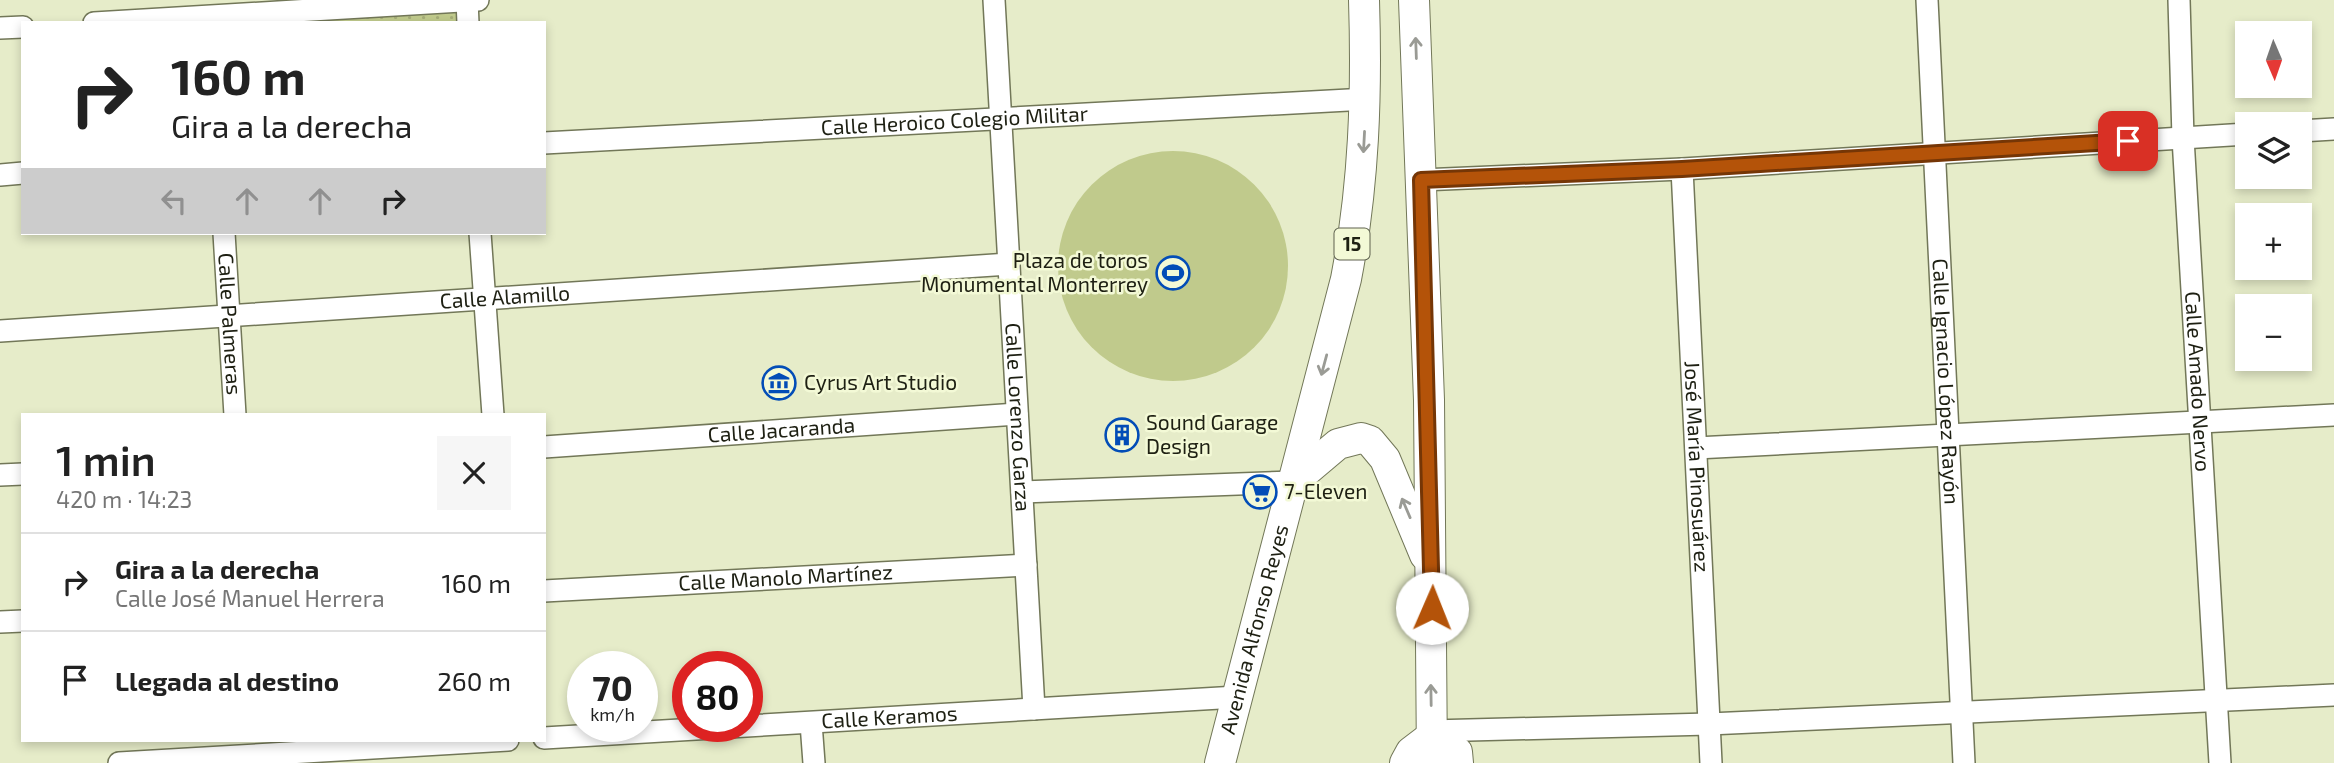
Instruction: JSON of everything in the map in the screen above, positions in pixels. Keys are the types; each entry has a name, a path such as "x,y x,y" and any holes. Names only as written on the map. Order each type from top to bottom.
{"highway":[{"name":"Avenida Alfonso Reyes","path":"1221,758 1349,265 1359,210 1367,99 1364,0"},
{"path":"1415,0 1432,571 1432,743"},
{"path":"1293,482 1338,444 1361,438 1370,441 1385,459 1432,571"},
{"path":"1405,763 1411,752 1432,743 1457,752 1458,763"}],"street":[{"path":"467,0 468,21"},
{"path":"117,21 207,13 478,0"},
{"name":"Calle Lorenzo Garza","path":"994,0 1034,709"},
{"name":"Calle Ignacio López Rayón","path":"1927,0 1964,763"},
{"name":"Calle Amado Nervo","path":"2179,0 2183,138 2220,763"},
{"path":"0,28 21,27"},
{"name":"Calle Heroico Colegio Militar","path":"546,143 1000,116 1367,99"},
{"path":"2312,130 2334,129"},
{"path":"1421,180 1682,169 2235,135"},
{"name":"José María Pinosuárez","path":"1682,169 1711,763"},
{"path":"0,175 21,173"},
{"name":"Calle Palmeras","path":"224,235 234,413"},
{"path":"480,235 493,413"},
{"name":"Calle Alamillo","path":"0,331 1009,264"},
{"name":"Calle Jacaranda","path":"546,447 1017,414"},
{"path":"1696,447 1947,437 2334,415"},
{"path":"0,475 21,474"},
{"path":"1022,492 1293,482"},
{"name":"Calle Manolo Martínez","path":"546,591 1026,565"},
{"path":"0,622 21,621"},
{"path":"1432,743 1709,724 2334,695"},
{"name":"Calle Keramos","path":"546,738 1237,697"},
{"path":"811,723 814,763"},
{"path":"119,763 253,748 443,742"}],"green space":[{"path":"461,6 462,21 250,21"},
{"name":"Plaza de toros Monumental Monterrey","path":"1162,151 1184,151 1227,164 1246,177 1262,193 1275,212 1283,233 1288,266 1286,288 1275,320 1262,339 1246,355 1227,368 1206,376 1184,381 1162,381 1119,368 1100,355 1084,339 1071,320 1063,299 1058,277 1058,255 1071,212 1084,193 1100,177 1119,164 1140,156"}],"place":[{"name":"Plaza de toros Monumental Monterrey","path":"1173,273"},
{"name":"Cyrus Art Studio","path":"779,383"},
{"name":"Sound Garage Design","path":"1122,435"},
{"name":"7-Eleven","path":"1260,492"}],"route":[{"path":"1432,608 1429,400 1421,180 1682,169 2128,141"}]}
